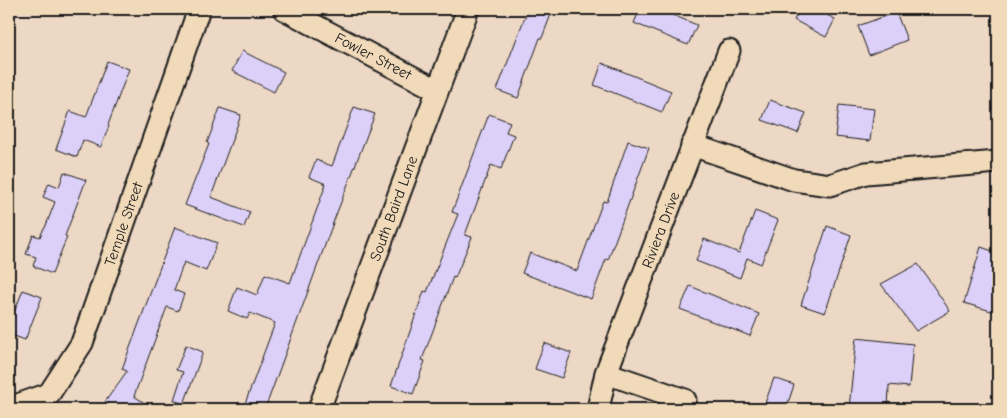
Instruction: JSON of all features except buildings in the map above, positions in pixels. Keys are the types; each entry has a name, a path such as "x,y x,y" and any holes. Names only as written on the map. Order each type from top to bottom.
{"street":[{"name":"Temple Street","path":"9,408 49,394 82,342 199,9"},
{"name":"Fowler Street","path":"284,9 437,90"},
{"name":"South Baird Lane","path":"318,409 468,9"},
{"name":"Riviera Drive","path":"598,409 606,373 729,51"},
{"path":"692,145 794,180 830,185 866,174 998,162"},
{"path":"606,373 685,400"}]}
